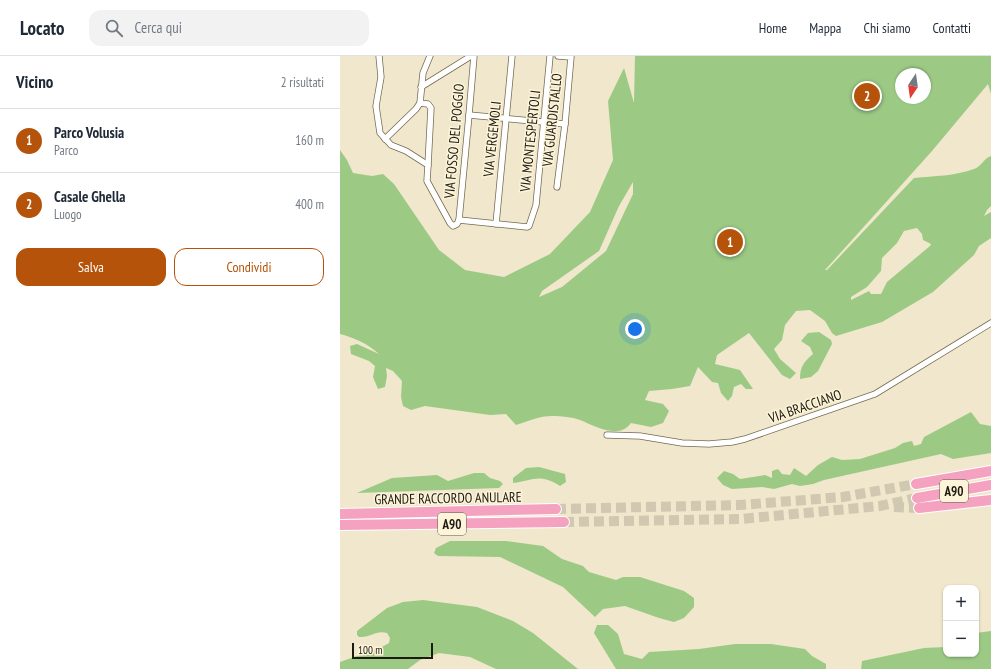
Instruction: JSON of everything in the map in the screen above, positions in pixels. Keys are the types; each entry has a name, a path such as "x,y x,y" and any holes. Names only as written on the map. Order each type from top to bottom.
{"highway":[{"path":"970,475 991,467"},
{"name":"A90","path":"916,484 991,471"},
{"name":"A90","path":"991,485 918,503 991,500"},
{"name":"GRANDE RACCORDO ANULARE","path":"340,514 556,509"},
{"name":"GRANDE RACCORDO ANULARE","path":"340,525 564,522"}],"street":[{"path":"379,56 381,77 376,106 380,131 391,145 406,151 428,164 431,108 427,104 420,103"},
{"path":"385,139 416,109 420,103 424,68 430,56"},
{"path":"421,87 471,56"},
{"name":"VIA FOSSO DEL POGGIO","path":"428,164 427,181 453,226 457,224 458,220 470,115 474,56"},
{"name":"VIA VERGEMOLI","path":"496,224 512,56"},
{"name":"VIA MONTESPERTOLI","path":"496,224 528,227 536,205 550,56"},
{"path":"558,56 571,57"},
{"name":"VIA GUARDISTALLO","path":"557,187 565,124 571,57"},
{"path":"470,115 565,124"},
{"path":"458,220 496,224"},
{"name":"VIA BRACCIANO","path":"607,435 635,436 682,443 709,444 732,442 760,434 875,394 991,322"}],"green space":[{"path":"635,56 991,56 991,94 988,84 932,151 825,270 827,270 914,178 967,171 976,168 991,156 991,206 984,216 991,212 991,238 979,246 974,255 933,292 882,322 836,336 832,333 825,321 810,310 796,311 785,325 782,340 774,349 780,359 796,373 790,379 782,375 749,333 717,355 715,364 740,370 753,389 746,389 741,384 734,387 732,396 728,401 721,393 718,383 712,382 698,367 690,386 649,391 645,400 663,404 669,411 663,423 651,427 631,423 620,431 614,431 600,428 577,419 555,416 538,418 516,425 506,414 490,415 425,406 411,410 403,406 401,397 402,381 393,371 386,368 387,376 385,387 378,389 373,377 375,366 369,361 351,354 350,346 357,344 379,354 361,342 340,334 340,150 353,173 372,176 383,174 394,184 439,250 465,270 504,277 550,254 590,212 613,160 608,101 624,68 634,103","holes":["633,182 633,194 606,251 562,287 539,297 542,291 599,251 619,206","917,228 922,234 923,240 931,244 930,246 887,282 881,294 871,294 869,291 851,300 851,297 867,287 881,271 882,258 897,243 904,231"]},
{"path":"819,332 831,340 832,344 818,371 811,377 800,379 803,365 813,354 810,347 801,341 808,333"},
{"path":"971,412 980,424 991,426 991,453 953,459 941,454 824,480 813,484 800,486 792,484 774,489 762,487 732,489 723,485 717,478 724,471 733,474 740,479 765,475 772,478 772,471 778,469 782,474 790,475 794,468 806,476 818,465 832,457 842,460 860,459 895,448 903,443 912,441 914,446 921,444 924,437"},
{"path":"539,467 565,474 566,482 560,486 553,482 537,478 513,483 513,478 526,468"},
{"path":"474,473 484,473 490,478 500,481 503,484 499,488 357,493 392,478 437,475 448,481"},
{"path":"450,541 506,541 543,546 562,559 583,566 589,572 616,580 623,577 640,577 684,591 694,598 694,607 684,618 674,622 625,606 603,609 595,617 563,587 500,557 438,556 434,553 436,548"},
{"path":"423,600 477,607 513,621 533,633 578,669 496,669 470,657 439,653 420,660 408,669 340,669 340,662 389,643 390,638 387,633 379,632 359,637 357,635 357,631 387,608 403,602"},
{"path":"597,625 608,625 618,634 624,654 642,659 649,652 699,649 735,644 771,644 805,649 812,656 826,664 826,669 616,669 594,633"},
{"path":"991,631 991,669 861,669 862,661 924,648 943,647 943,657 979,657 979,633"}],"tunnel":[{"path":"556,509 740,505 843,497 916,484"},
{"path":"564,522 741,519 880,506 917,498"},
{"path":"894,507 919,508"}],"place":[{"name":"Casale Ghella","path":"867,96"},
{"name":"Parco Volusia","path":"730,242"}]}
